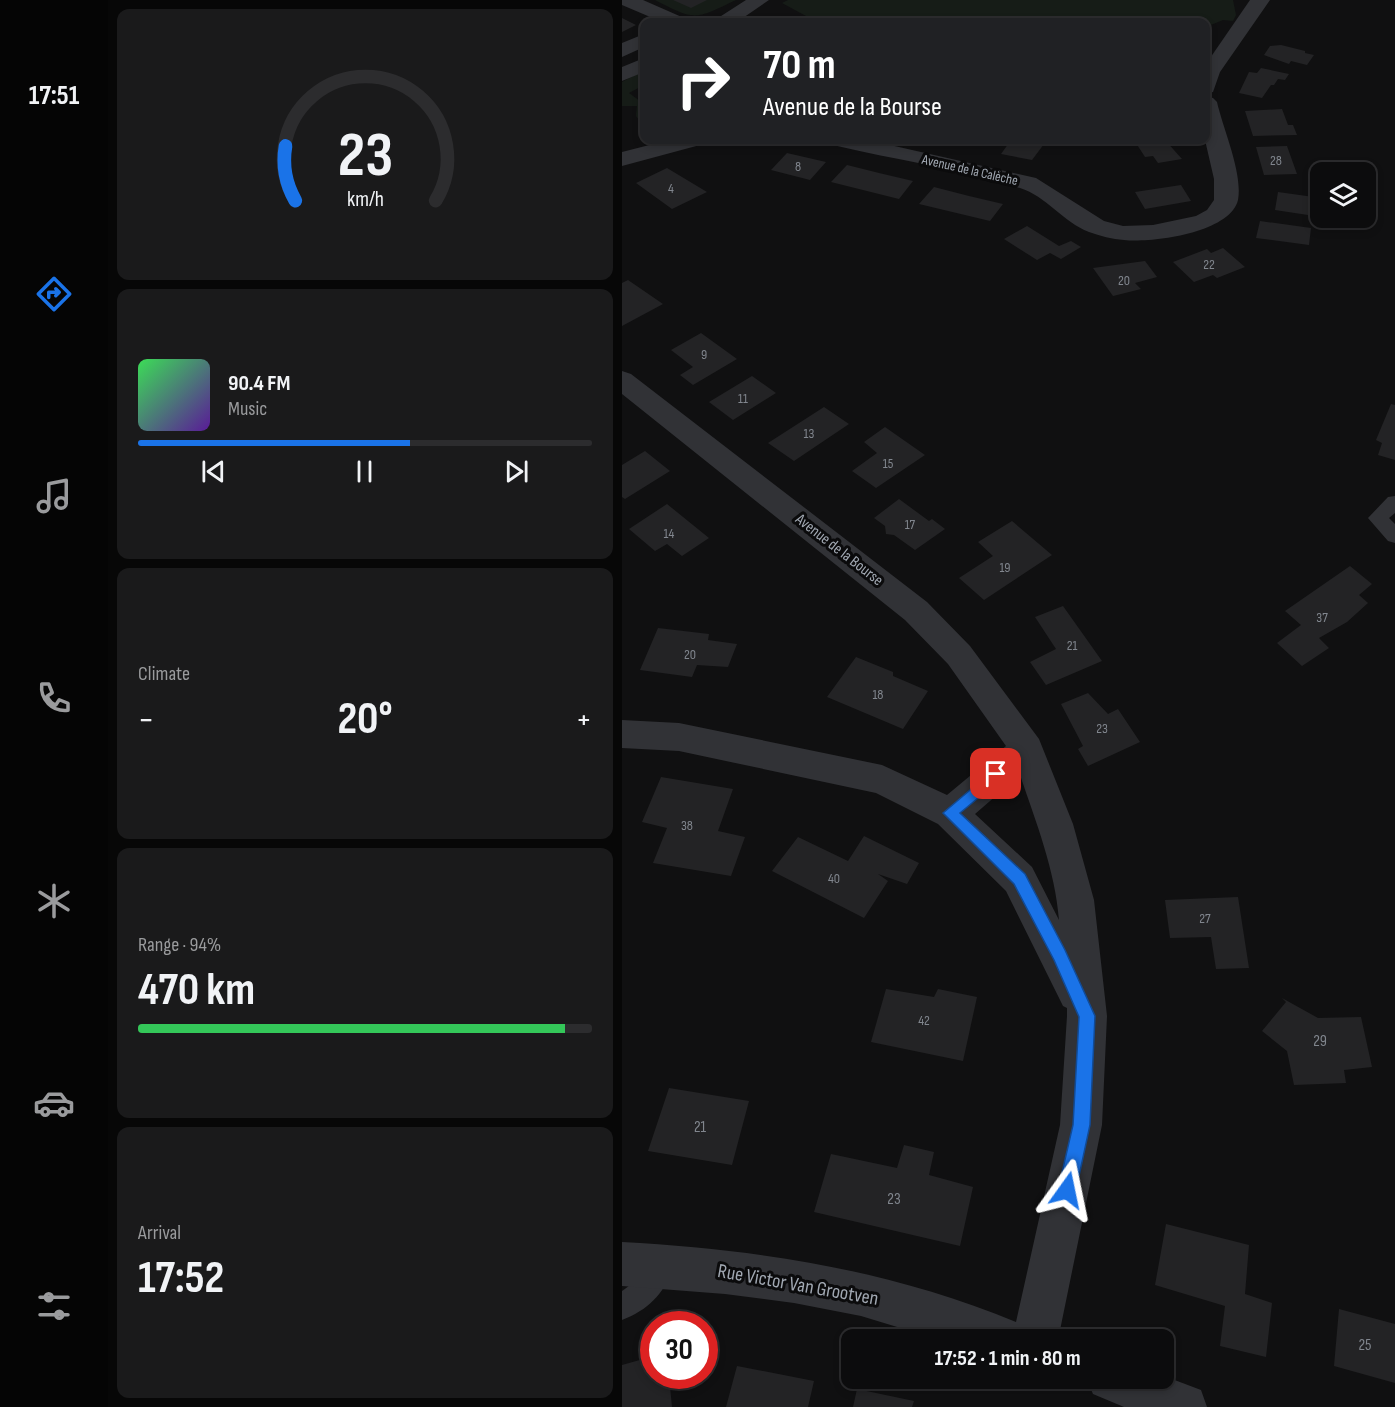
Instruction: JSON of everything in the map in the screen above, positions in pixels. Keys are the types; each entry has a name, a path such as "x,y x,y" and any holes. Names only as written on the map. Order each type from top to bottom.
{"street":[{"path":"627,0 668,18"},
{"path":"731,18 759,0"},
{"path":"1210,72 1260,0"},
{"path":"622,51 640,42"},
{"path":"622,75 640,66"},
{"name":"Avenue de la Calèche","path":"858,144 1032,184 1085,224 1105,232 1131,235 1159,232 1200,223 1214,215 1226,202 1228,186 1210,117"},
{"path":"622,159 677,144"},
{"name":"Avenue de la Bourse","path":"622,380 916,611 960,655 1027,749 1055,824 1076,900 1087,1016 1081,1125 1037,1329"},
{"name":"Avenue de la Bourse","path":"622,734 679,737 882,780 950,813 1019,879 1059,955 1087,1016"},
{"path":"950,813 1027,749"},
{"name":"Rue Victor Van Grootven","path":"641,1265 703,1268 797,1280 895,1302 972,1329"},
{"path":"1137,1389 1184,1407"}],"lane":[{"path":"1394,502 1377,518 1394,536"},
{"path":"622,1306 642,1296 654,1283 641,1265"}],"shaded area":[{"path":"655,0 736,0 703,14 688,15"},
{"path":"788,0 1233,0 1236,15 1233,21 1223,20 1210,25 1210,18 810,18 782,3"},
{"path":"640,72 640,87 629,93 640,101 640,122 636,116 637,106 622,106 622,82"}],"building":[{"path":"673,0 707,0 691,8"},
{"path":"622,18 636,25 622,32"},
{"path":"1281,45 1314,55 1307,65 1291,61 1289,64 1264,55 1270,46"},
{"path":"1261,68 1289,74 1285,80 1278,79 1274,85 1271,85 1262,98 1239,93 1249,72 1257,73"},
{"path":"1282,109 1288,125 1293,125 1297,135 1253,136 1245,111"},
{"path":"1008,144 1044,144 1032,160 1001,154"},
{"path":"1137,144 1169,144 1182,159 1158,163 1153,156 1145,157"},
{"path":"1287,146 1297,174 1264,175 1256,147"},
{"path":"787,153 826,162 810,180 771,170"},
{"path":"847,165 913,181 899,199 831,182"},
{"path":"667,168 707,192 672,209 636,183"},
{"path":"1181,185 1191,201 1145,209 1135,192"},
{"path":"934,187 1003,204 990,221 919,204"},
{"path":"1278,192 1310,196 1310,215 1275,210"},
{"path":"1260,221 1311,228 1309,245 1256,238"},
{"path":"1027,226 1059,246 1071,241 1081,247 1061,259 1050,253 1037,260 1004,239"},
{"path":"1223,248 1245,267 1217,278 1213,275 1194,282 1173,262 1207,249 1211,253"},
{"path":"1145,261 1157,277 1135,283 1141,289 1113,296 1093,268"},
{"path":"628,280 663,304 622,326 622,283"},
{"path":"701,333 737,359 693,385 680,375 693,367 671,350"},
{"path":"752,376 776,393 733,420 709,402"},
{"path":"1391,404 1395,405 1395,460 1378,455 1382,443 1376,440"},
{"path":"824,407 849,424 794,461 768,443"},
{"path":"885,427 925,455 876,488 852,471 877,453 864,442"},
{"path":"645,451 670,471 625,499 622,497 622,465"},
{"path":"899,499 929,521 932,519 945,529 915,550 894,535 886,534 885,526 874,518"},
{"path":"667,504 709,538 682,556 667,544 655,551 629,529"},
{"path":"1012,521 1052,555 984,600 959,578 993,556 978,542"},
{"path":"1350,566 1372,584 1359,595 1368,603 1347,622 1319,638 1329,648 1302,666 1277,643 1301,625 1285,611"},
{"path":"1063,606 1102,661 1046,685 1030,662 1056,649 1035,617"},
{"path":"658,628 709,634 708,640 737,644 728,667 697,665 692,677 640,670"},
{"path":"856,657 893,672 893,676 928,691 903,729 827,697"},
{"path":"1088,693 1108,714 1118,709 1140,742 1088,766 1078,749 1083,746 1061,704"},
{"path":"661,777 733,789 718,831 745,837 731,876 653,863 667,828 642,822"},
{"path":"864,836 919,863 907,884 878,874 888,881 864,918 772,871 798,837 848,861"},
{"path":"1238,897 1249,968 1216,969 1211,937 1170,938 1165,900"},
{"path":"886,989 934,997 938,989 977,997 963,1061 871,1042"},
{"path":"1282,998 1318,1018 1361,1017 1372,1067 1344,1070 1346,1083 1294,1085 1287,1051 1262,1031 1286,1002"},
{"path":"669,1088 749,1101 732,1165 648,1151"},
{"path":"904,1145 934,1152 929,1175 973,1187 960,1246 814,1212 831,1154 897,1168"},
{"path":"1166,1224 1249,1245 1245,1294 1272,1303 1266,1357 1220,1346 1225,1306 1155,1285"},
{"path":"1339,1309 1395,1324 1395,1383 1334,1366"},
{"path":"640,1360 640,1389 670,1389 672,1407 622,1407 622,1365"},
{"path":"737,1366 814,1381 808,1407 726,1407"},
{"path":"857,1389 914,1401 912,1407 853,1407"}],"route":[{"path":"996,774 950,813 1019,879 1059,955 1087,1016 1081,1125 1067,1190"}]}
